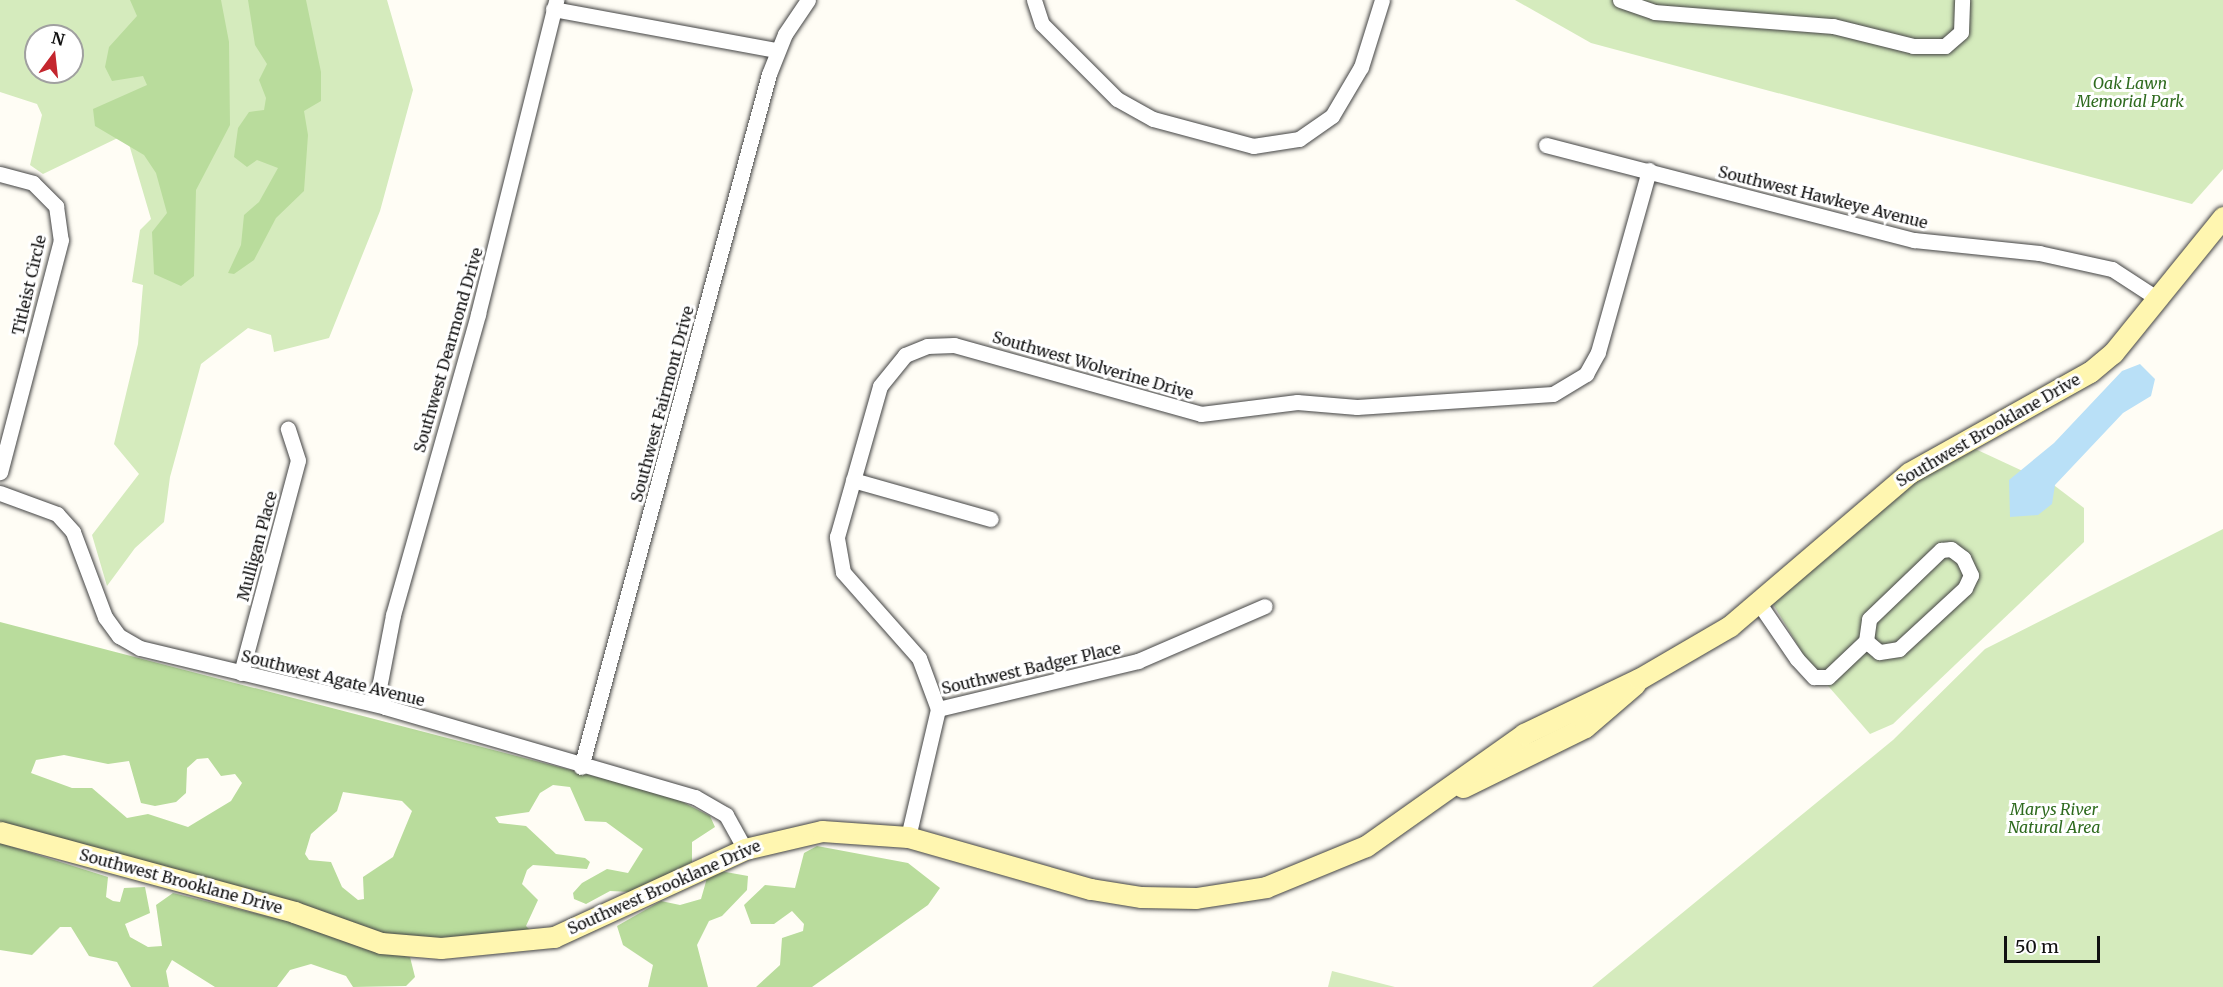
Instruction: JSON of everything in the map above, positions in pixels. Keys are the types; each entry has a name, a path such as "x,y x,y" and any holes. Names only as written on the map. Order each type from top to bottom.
{"street":[{"name":"Southwest Fairmont Drive","path":"581,767 777,50 808,0"},
{"path":"1034,0 1042,24 1118,99 1153,120 1253,146 1299,139 1332,116 1361,67 1382,0"},
{"path":"1620,0 1654,12 1833,26 1912,46 1945,46 1961,32 1962,0"},
{"path":"555,4 777,50"},
{"name":"Southwest Dearmond Drive","path":"385,707 378,693 393,615 478,314 555,4"},
{"name":"Southwest Hawkeye Avenue","path":"1546,145 1914,240 2039,253 2112,269 2158,299"},
{"name":"Southwest Wolverine Drive","path":"938,709 919,658 843,572 837,537 880,386 905,355 927,346 954,345 1201,414 1298,402 1357,407 1553,394 1586,374 1598,352 1649,170"},
{"name":"Titleist Circle","path":"0,174 33,183 56,206 60,240 0,472"},
{"name":"Southwest Brooklane Drive","path":"0,832 294,912 381,943 441,948 554,937 745,849 822,831 908,837 1091,889 1196,898 1304,875 1366,846 1422,806 1585,727 1640,679 1709,640 1758,602 1909,473 2090,372 2127,339 2223,217"},
{"name":"Mulligan Place","path":"241,673 298,460 288,429"},
{"path":"853,480 991,519"},
{"name":"Southwest Agate Avenue","path":"0,493 37,503 73,532 95,596 119,636 140,648 385,707 581,767 707,802 726,815 745,849"},
{"path":"1758,602 1814,677 1833,674 1866,641 1869,620 1941,550 1952,549 1964,558 1971,575 1965,588 1899,649 1879,652 1866,641"},
{"name":"Southwest Badger Place","path":"938,709 1138,661 1265,606"},
{"path":"908,837 938,709"}],"green space":[{"path":"0,0 387,0 413,90 380,211 329,338 274,352 271,335 248,328 201,364 170,477 164,522 135,548 107,586 92,535 139,474 114,444 138,344 143,285 132,282 140,230 151,219 126,134 43,174 30,165 42,115 37,104 0,92"},
{"path":"130,0 221,0 229,42 230,125 196,190 194,276 181,286 154,274 152,232 167,213 156,173 144,155 95,126 93,109 147,85 143,76 112,81 105,67 109,47 137,16"},
{"path":"248,0 306,0 321,72 321,101 304,111 308,135 304,191 276,218 254,260 234,274 228,273 241,245 244,215 259,202 278,168 257,160 247,167 234,157 238,128 249,112 264,110 266,98 259,80 267,64 255,45"},
{"name":"Oak Lawn Memorial Park","path":"1515,0 2223,0 2223,169 2192,204 1591,43"},
{"path":"1971,447 2055,486 2084,508 2084,542 1893,724 1870,734 1809,664 1773,604 1914,481"},
{"name":"Marys River Natural Area","path":"2223,529 2223,987 1592,987 1893,740 1985,649"},
{"path":"0,622 671,796 710,816 715,827 692,842 692,862 631,892 610,891 586,904 574,899 573,893 582,883 607,869 628,873 643,849 606,822 585,821 570,787 553,785 540,793 529,812 495,817 499,823 526,826 556,854 585,858 590,862 587,869 533,865 527,870 522,884 538,900 526,926 531,931 423,940 373,932 0,827","holes":["64,755 108,764 129,761 141,803 155,806 176,802 186,793 187,768 197,759 208,758 221,776 235,774 242,783 231,801 188,827 148,814 127,818 92,788 72,788 31,773 36,760","343,792 402,801 412,811 393,857 363,877 364,899 358,900 342,887 331,862 309,860 305,854 311,834 337,811"]},
{"path":"0,843 108,877 106,897 113,901 120,902 124,888 145,887 150,913 125,924 130,937 148,947 162,946 156,905 173,893 315,928 365,949 410,957 415,977 406,986 353,987 346,976 311,964 290,970 277,987 215,987 172,960 166,971 169,987 131,987 117,962 89,956 71,927 60,927 32,955 0,950"},
{"path":"817,846 908,863 940,888 928,905 812,987 756,987 780,965 782,938 803,931 804,924 792,911 774,924 751,924 744,905 765,885 795,888 804,853"},
{"path":"720,871 748,876 747,890 722,916 709,921 697,945 708,987 648,987 653,965 623,945 617,926 661,901 680,905 701,899 707,878"},
{"path":"1332,971 1395,987 1328,987"}],"water":[{"path":"2140,364 2155,379 2151,396 2123,413 2055,485 2052,504 2038,515 2010,517 2009,480 2054,443 2122,371"}]}
